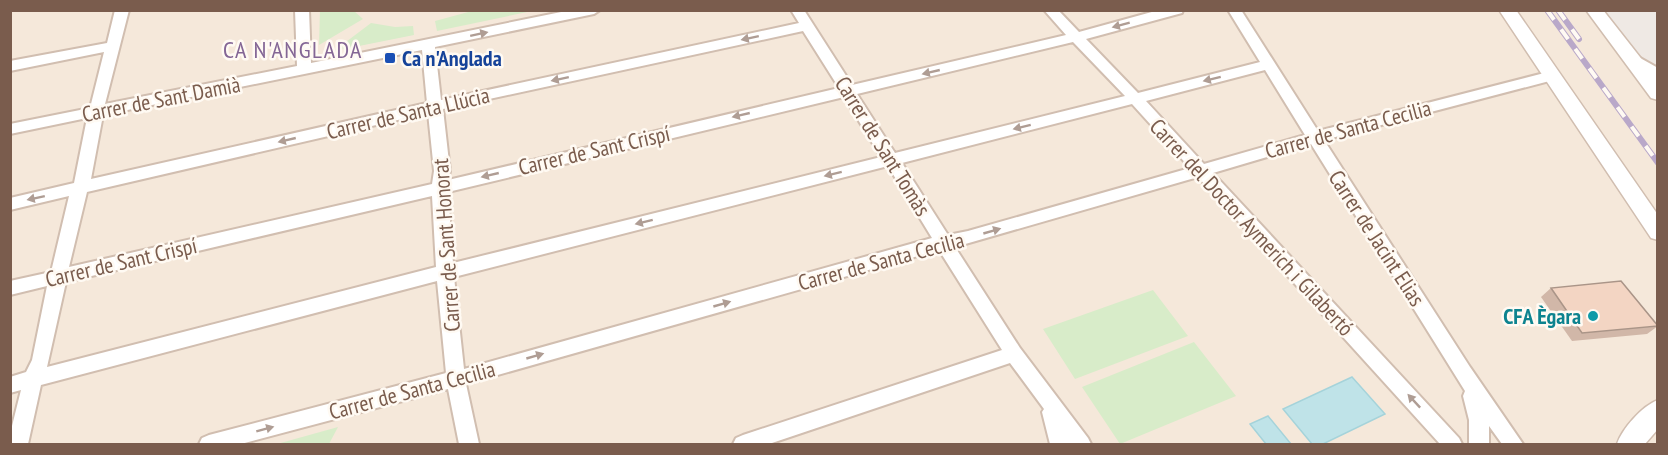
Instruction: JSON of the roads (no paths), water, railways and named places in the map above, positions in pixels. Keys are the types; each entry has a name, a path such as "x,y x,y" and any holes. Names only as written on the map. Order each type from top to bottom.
{"street":[{"path":"18,444 33,379 41,360 78,189 84,177 96,112 122,10"},
{"path":"302,10 304,70"},
{"name":"Carrer de Sant Damià","path":"10,129 594,10"},
{"name":"Carrer de Sant Tomàs","path":"797,10 1014,354 1081,444"},
{"name":"Carrer del Doctor Aymerich i Gilabertó","path":"1050,10 1135,98 1452,444"},
{"name":"Carrer de Sant Crispí","path":"10,288 1074,37 1178,10"},
{"name":"Carrer de Jacint Elias","path":"1234,10 1463,373 1513,444"},
{"path":"1508,10 1658,232"},
{"path":"1594,10 1658,94"},
{"name":"Carrer de Santa Llúcia","path":"10,204 435,106 807,26"},
{"name":"Carrer de Sant Honorat","path":"429,44 441,171 438,187 445,272 458,400 469,444"},
{"path":"10,66 113,46"},
{"path":"1630,57 1658,75"},
{"path":"10,385 445,272 1268,65"},
{"name":"Carrer de Santa Cecilia","path":"209,444 456,379 943,242 968,238 1313,138 1552,76"},
{"path":"743,444 1014,354"},
{"name":"Carrer de Jacint Elias","path":"1463,373 1479,415 1481,434 1479,444"},
{"name":"Carrer de Sant Tomàs","path":"1049,402 1060,444"},
{"path":"1629,444 1658,411"}],"water":[{"path":"1352,377 1385,414 1323,444 1312,444 1283,409"},
{"path":"1268,416 1291,444 1266,444 1250,424"}],"railway":[{"path":"1547,10 1658,163"},
{"path":"1558,10 1579,39"}],"place":[{"name":"Ca n'Anglada","path":"390,58"},
{"name":"CFA Ègara","path":"1593,316"}],"district":[{"name":"CA N'ANGLADA","path":"293,49"}]}
